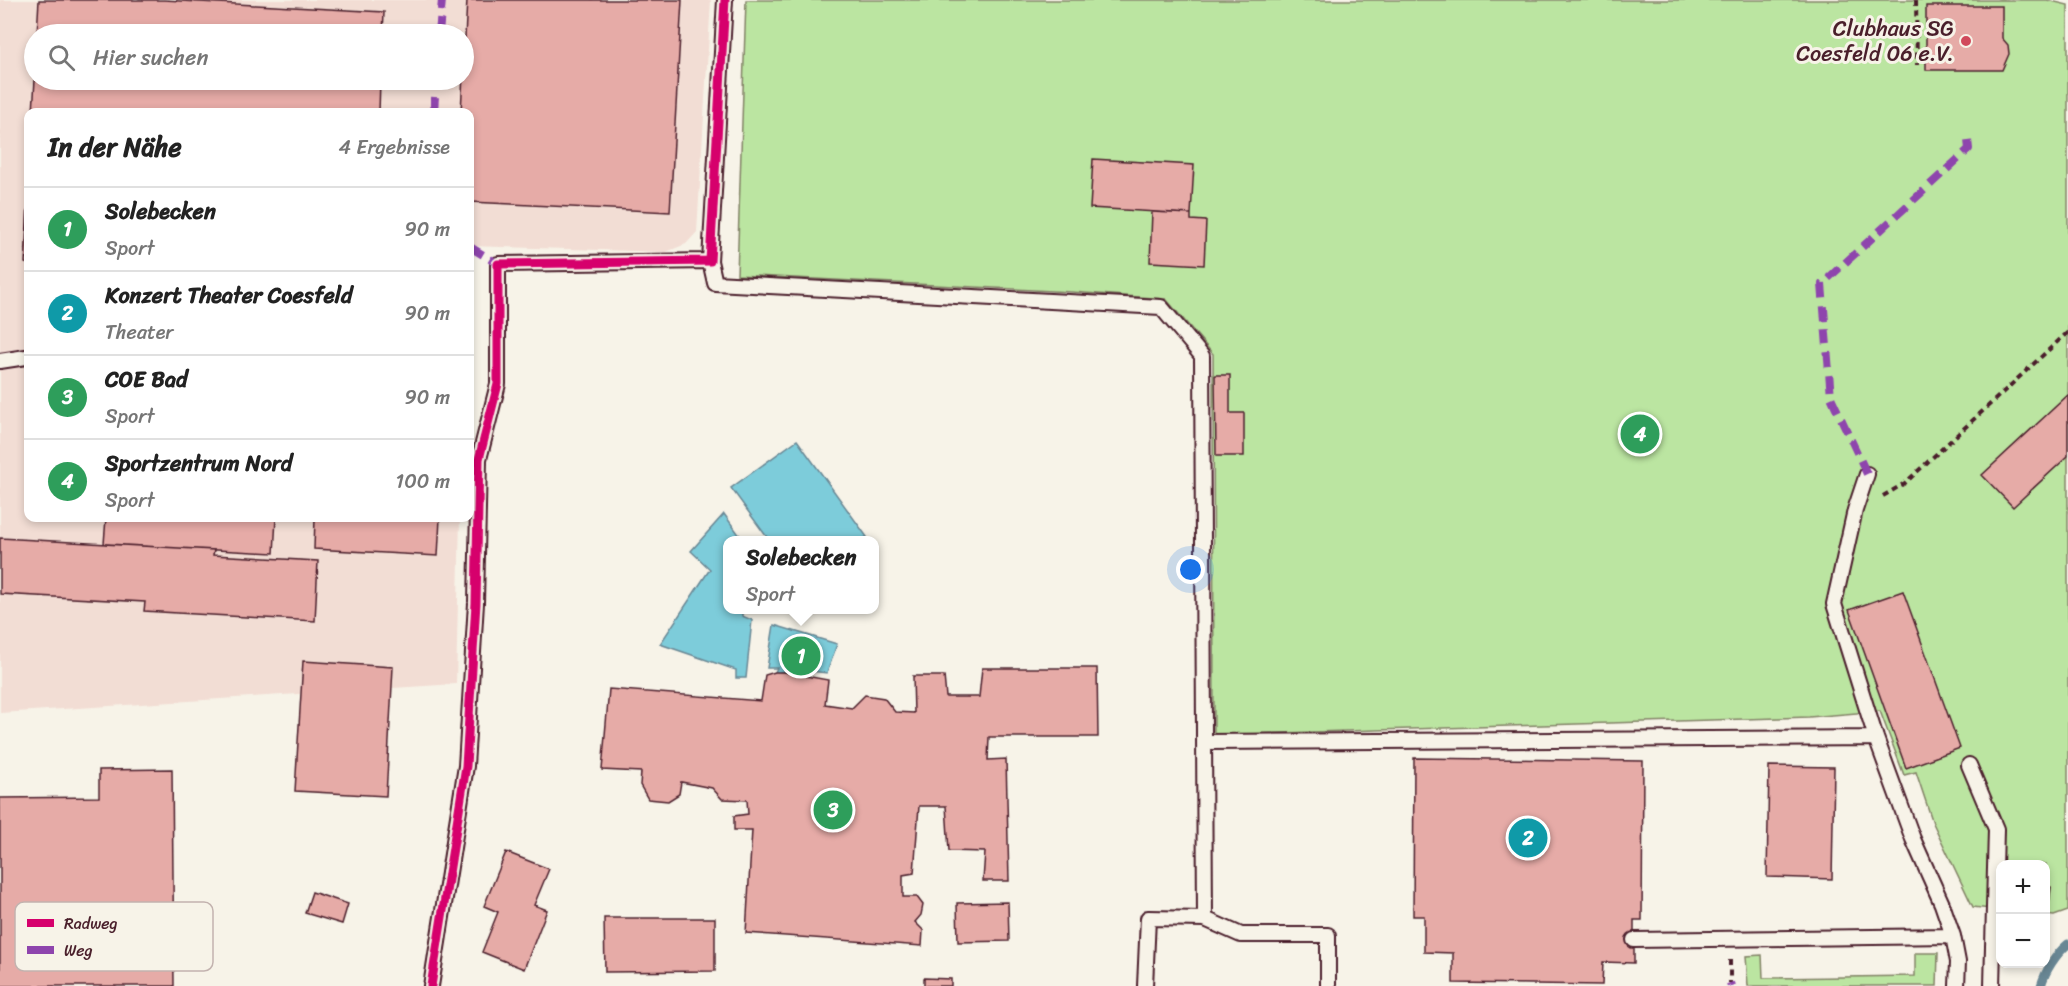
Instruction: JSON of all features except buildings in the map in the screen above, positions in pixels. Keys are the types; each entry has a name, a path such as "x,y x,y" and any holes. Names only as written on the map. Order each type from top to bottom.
{"lane":[{"path":"725,0 710,261 715,283 1161,307 1202,356 1205,918"},
{"path":"431,986 466,766 476,603 479,459 498,384 498,264 710,261"},
{"path":"0,361 24,357"},
{"path":"1867,474 1855,510 1834,604 1875,738 1912,838 1942,904 1953,936 1958,962 1957,986"},
{"path":"1205,742 1875,738"},
{"path":"1969,765 1996,829 1992,986"},
{"path":"1145,986 1148,918 1205,918 1241,935 1328,935 1328,986"},
{"path":"1634,940 1953,936"}],"path":[{"path":"1916,0 1917,65"},
{"path":"1855,510 1898,489 2068,332"}],"shaded area":[{"path":"0,0 711,0 697,232 686,244 666,252 474,246 474,108 24,108 24,522 460,522 456,684 0,713"}],"green space":[{"path":"746,0 2047,0 2068,5 2068,911 2050,916 2050,860 1996,860 1996,910 1973,907 1933,823 1916,772 1904,775 1880,711 1809,717 1214,735 1213,354 1166,299 737,275"},
{"path":"1915,953 1938,953 1937,986 1748,986 1746,956 1762,955 1763,978 1915,976"}],"water":[{"path":"797,440 866,536 766,536 731,488"},
{"path":"724,514 740,536 723,536 723,614 742,614 752,620 746,678 736,678 736,670 660,644 710,569 691,551"},
{"path":"774,625 837,644 827,673 784,668 787,683 778,683 775,672 777,668 767,668"}],"waterway":[{"path":"2041,986 2052,963 2068,944"}],"marked path":[{"path":"440,24 442,0"},
{"path":"434,108 435,90"},
{"path":"1867,474 1831,397 1822,284 1969,149 1968,140"},
{"path":"474,249 498,264"}],"cycle path":[{"path":"431,986 466,766 476,603 479,459 498,384 498,264 710,261 725,0"}],"place":[{"name":"Clubhaus SG Coesfeld 06 e.V.","path":"1966,41"},
{"name":"Sportzentrum Nord","path":"1640,434"},
{"name":"Solebecken","path":"801,656"},
{"name":"COE Bad","path":"833,810"},
{"name":"Konzert Theater Coesfeld","path":"1528,838"}]}
